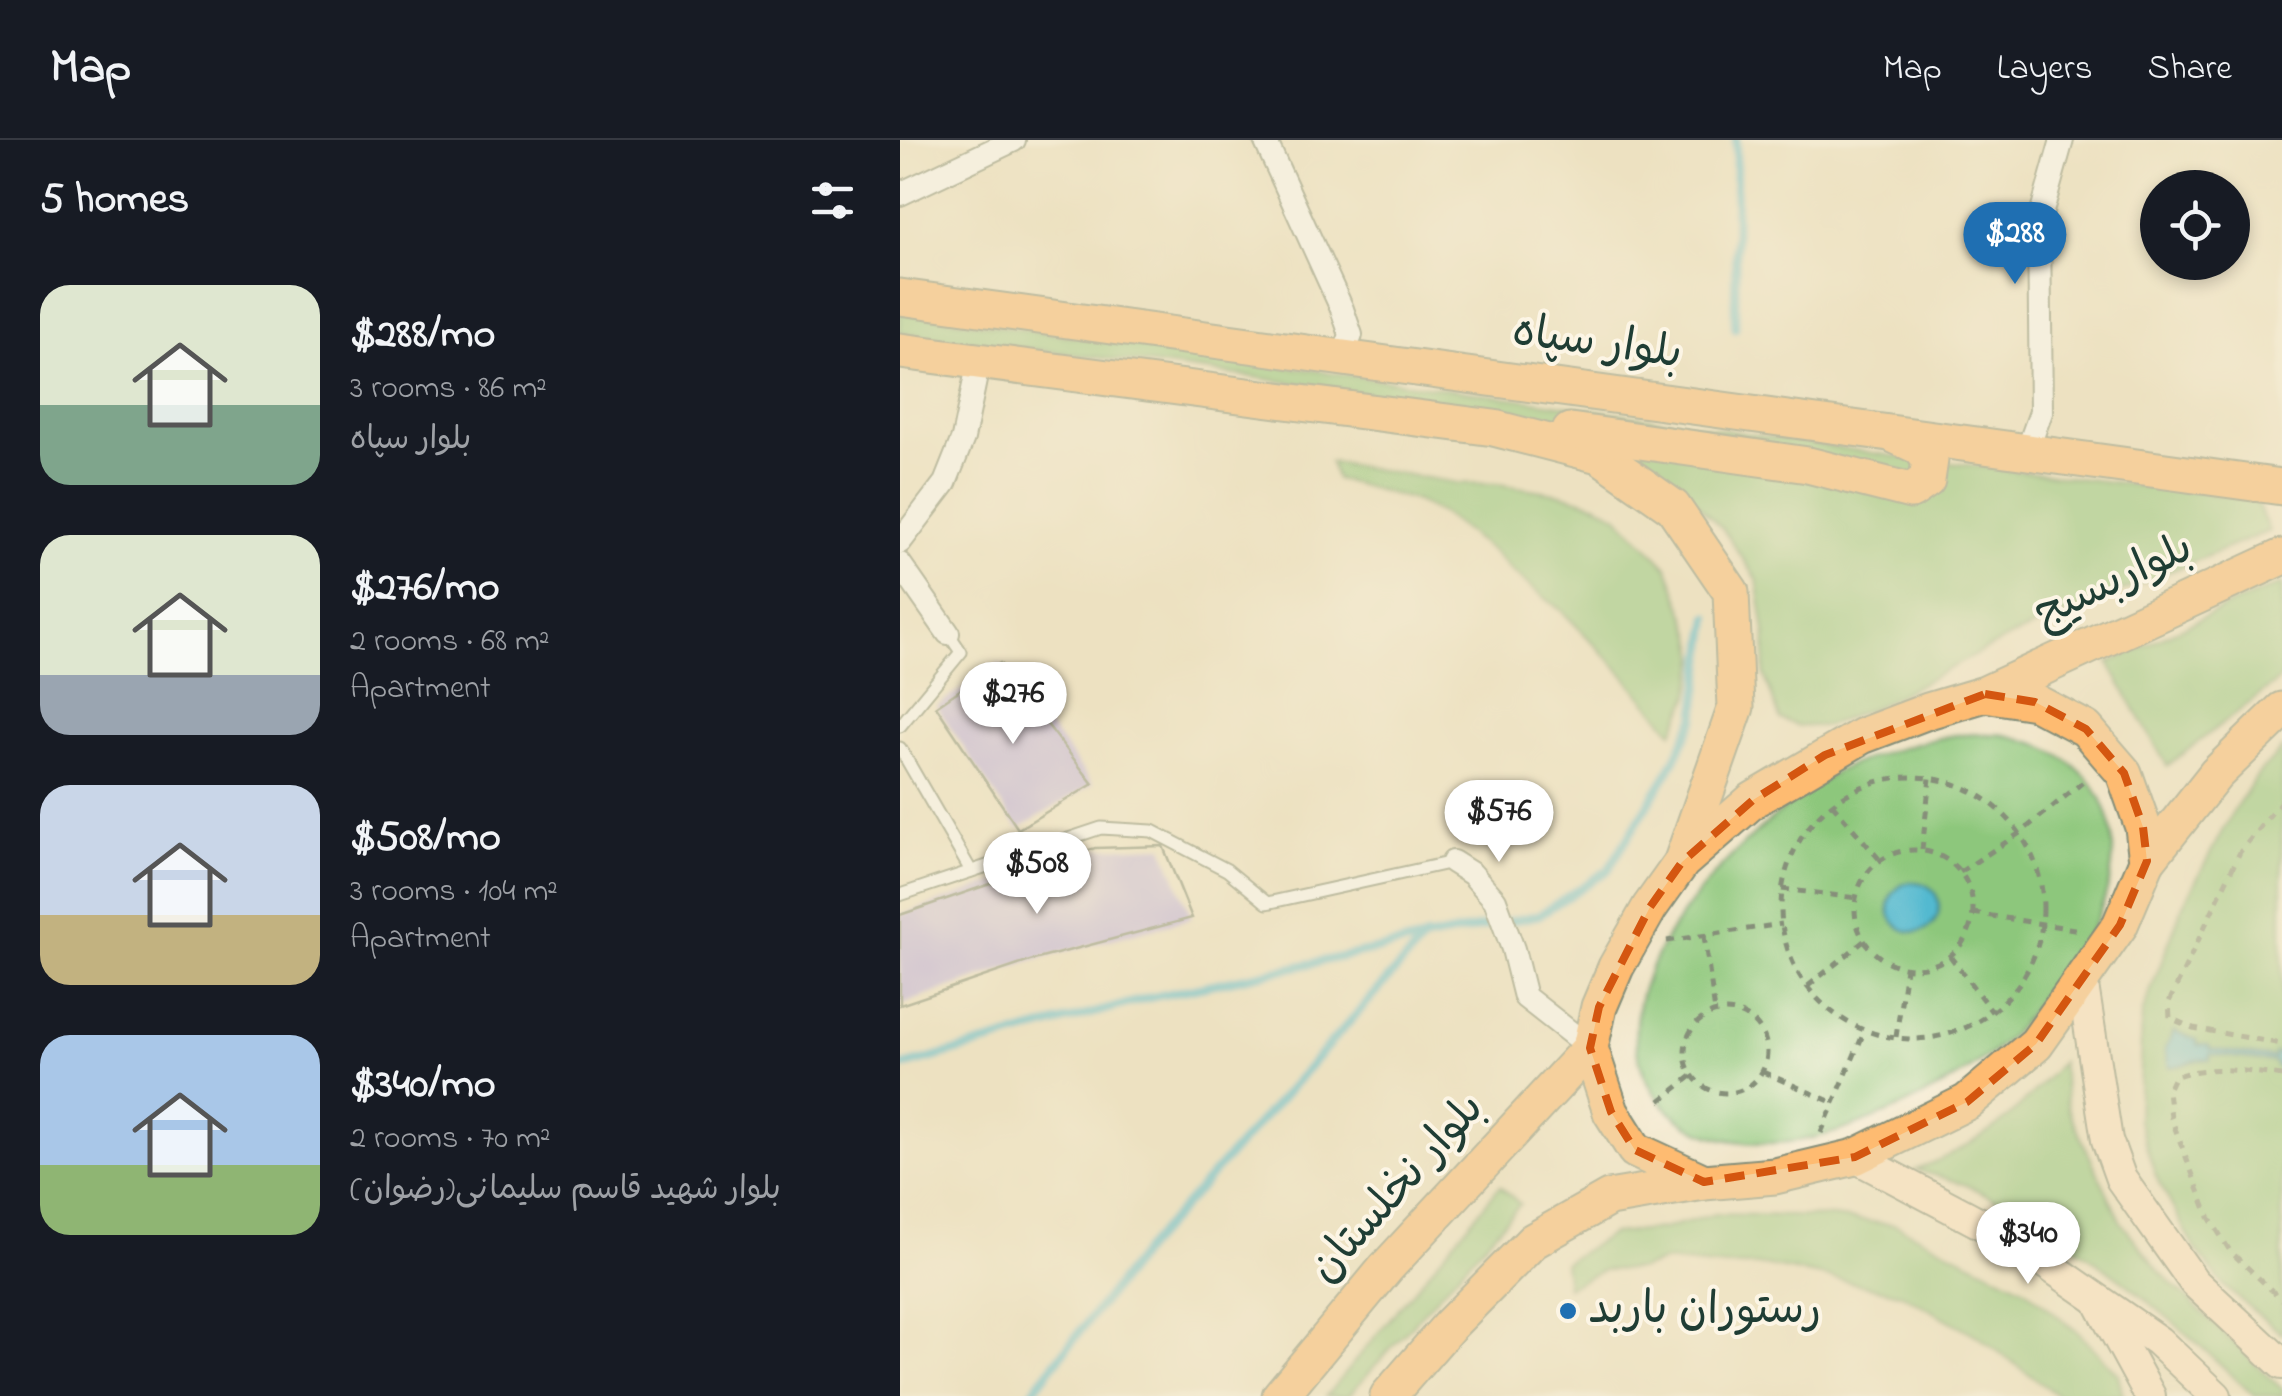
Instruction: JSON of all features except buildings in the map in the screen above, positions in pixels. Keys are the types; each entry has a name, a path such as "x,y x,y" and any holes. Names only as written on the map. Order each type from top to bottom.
{"main road":[{"name":"بلوار سپاه","path":"900,297 2282,486"},
{"path":"900,350 1494,428 1573,432 1789,462 1906,492 1924,485 1931,467 1928,455 1920,446 1883,430"},
{"path":"1494,428 1600,455 1673,507 1731,592 1736,707 1682,862 1650,907 1616,968 1599,1006 1590,1048 1611,1112 1635,1150 1704,1182"},
{"name":"بلواربسیج","path":"1682,862 1753,800 1862,736 1985,694 2282,557"},
{"path":"1985,694 2035,702 2086,729 2124,773 2143,827 2147,862"},
{"path":"1388,1396 1449,1326 1533,1241 1609,1198 1704,1182 1775,1176 1856,1157 1967,1102 2036,1044 2120,926 2147,862 2216,774 2282,710"},
{"path":"2082,979 2107,1140 2121,1179 2194,1282 2282,1364"},
{"name":"بلوار نخلستان","path":"1280,1396 1386,1268 1590,1048"},
{"path":"1856,1157 2012,1240 2158,1342 2216,1396"},
{"path":"2097,1299 2150,1396"}],"street":[{"path":"900,194 1014,140"},
{"path":"1265,140 1342,309 1350,335 1342,358"},
{"path":"2027,451 2040,412 2039,222 2062,140"},
{"path":"900,542 944,483 963,438 979,361"},
{"path":"900,564 948,633"},
{"path":"1452,862 1472,874 1495,900 1525,997 1590,1048"}],"lane":[{"path":"900,726 962,652 948,633"},
{"path":"900,748 972,871"},
{"path":"900,895 1102,828 1152,831 1227,870 1266,904 1452,862"}],"path":[{"path":"1894,778 1930,778 1975,792 1998,808 2020,832 2034,858 2043,889 2044,922 2036,955 2020,984 1970,1027 1938,1037 1896,1038 1865,1030 1842,1019 1797,971 1784,940 1782,889 1790,858 1803,834 1832,804 1867,784 1894,778"},
{"path":"1922,851 1930,778"},
{"path":"1960,872 2020,832 2088,778"},
{"path":"2282,800 2240,852 2169,1002 2170,1018 2193,1028 2282,1044"},
{"path":"1832,804 1880,860"},
{"path":"1922,851 1950,861 1960,872 1971,891 1973,914 1965,940 1950,956 1924,968 1906,968 1890,963 1864,941 1857,925 1856,898 1867,873 1880,860 1896,852 1922,851"},
{"path":"1782,889 1856,898"},
{"path":"1973,914 2088,931"},
{"path":"1667,941 1782,924"},
{"path":"1704,936 1715,1012"},
{"path":"1808,986 1864,941"},
{"path":"1950,956 1992,1012"},
{"path":"1896,1038 1906,968"},
{"path":"1729,1010 1754,1022 1766,1046 1762,1071 1743,1089 1730,1092 1705,1087 1693,1075 1685,1054 1686,1040 1702,1018 1729,1010"},
{"path":"1820,1135 1865,1030"},
{"path":"2282,1076 2229,1070 2186,1072 2174,1077 2168,1090 2171,1118 2209,1218 2230,1251 2282,1300"},
{"path":"1762,1071 1834,1103"},
{"path":"1660,1100 1693,1075"}],"highlighted area":[{"path":"1985,694 2035,702 2086,729 2124,773 2143,827 2147,861 2120,925 2036,1044 1967,1102 1855,1157 1704,1182 1635,1150 1611,1112 1590,1048 1599,1007 1650,907 1682,862 1753,800 1825,755"}],"green space":[{"path":"900,312 1576,407 1892,456 2255,499 2269,531 2012,636 1879,705 1826,726 1798,726 1780,719 1764,674 1766,637 1757,579 1722,528 1676,483 1617,443 1546,422 1253,377 900,333"},
{"path":"1330,462 1457,483 1498,484 1562,494 1618,516 1668,568 1693,635 1697,657 1690,695 1673,732 1563,612 1493,552 1441,513 1414,500 1336,479"},
{"path":"2282,584 2282,678 2167,766 2109,663"},
{"path":"1956,735 2003,735 2040,746 2067,760 2087,778 2102,800 2113,852 2109,882 2099,913 2076,952 2023,1021 1994,1051 1948,1083 1889,1112 1828,1134 1773,1143 1725,1139 1683,1122 1659,1099 1638,1056 1638,1009 1654,962 1682,915 1758,831 1834,773 1893,751"},
{"path":"2282,749 2282,1334 2226,1288 2193,1246 2155,1174 2138,1120 2142,1014 2183,905 2233,811 2259,773"},
{"path":"2061,1062 2068,1110 2121,1222 2160,1272 2282,1389 2282,1396 2254,1396 2157,1308 2052,1231 1968,1186 1916,1170 1996,1126"},
{"path":"1500,1186 1520,1204 1348,1396 1326,1396"},
{"path":"1715,1214 1833,1217 1896,1225 2024,1288 2081,1335 2118,1374 2123,1396 2058,1396 1979,1337 1900,1293 1816,1275 1768,1266 1665,1261 1640,1269 1603,1270 1567,1287 1564,1263 1611,1234 1662,1229"}],"water":[{"path":"1914,882 1931,890 1939,907 1931,924 1914,932 1897,924 1889,907 1897,890"},
{"path":"2174,1031 2197,1040 2197,1045 2209,1045 2210,1049 2274,1058 2274,1053 2282,1054 2282,1067 2276,1067 2275,1062 2210,1054 2210,1060 2169,1067 2165,1049"}],"waterway":[{"path":"1735,328 1736,140"},
{"path":"900,1067 1148,998 1539,915 1608,870 1670,769 1695,718 1709,617"},
{"path":"1029,1396 1144,1250 1426,937"}],"place":[{"name":"رستوران باربد","path":"1568,1311"}]}
